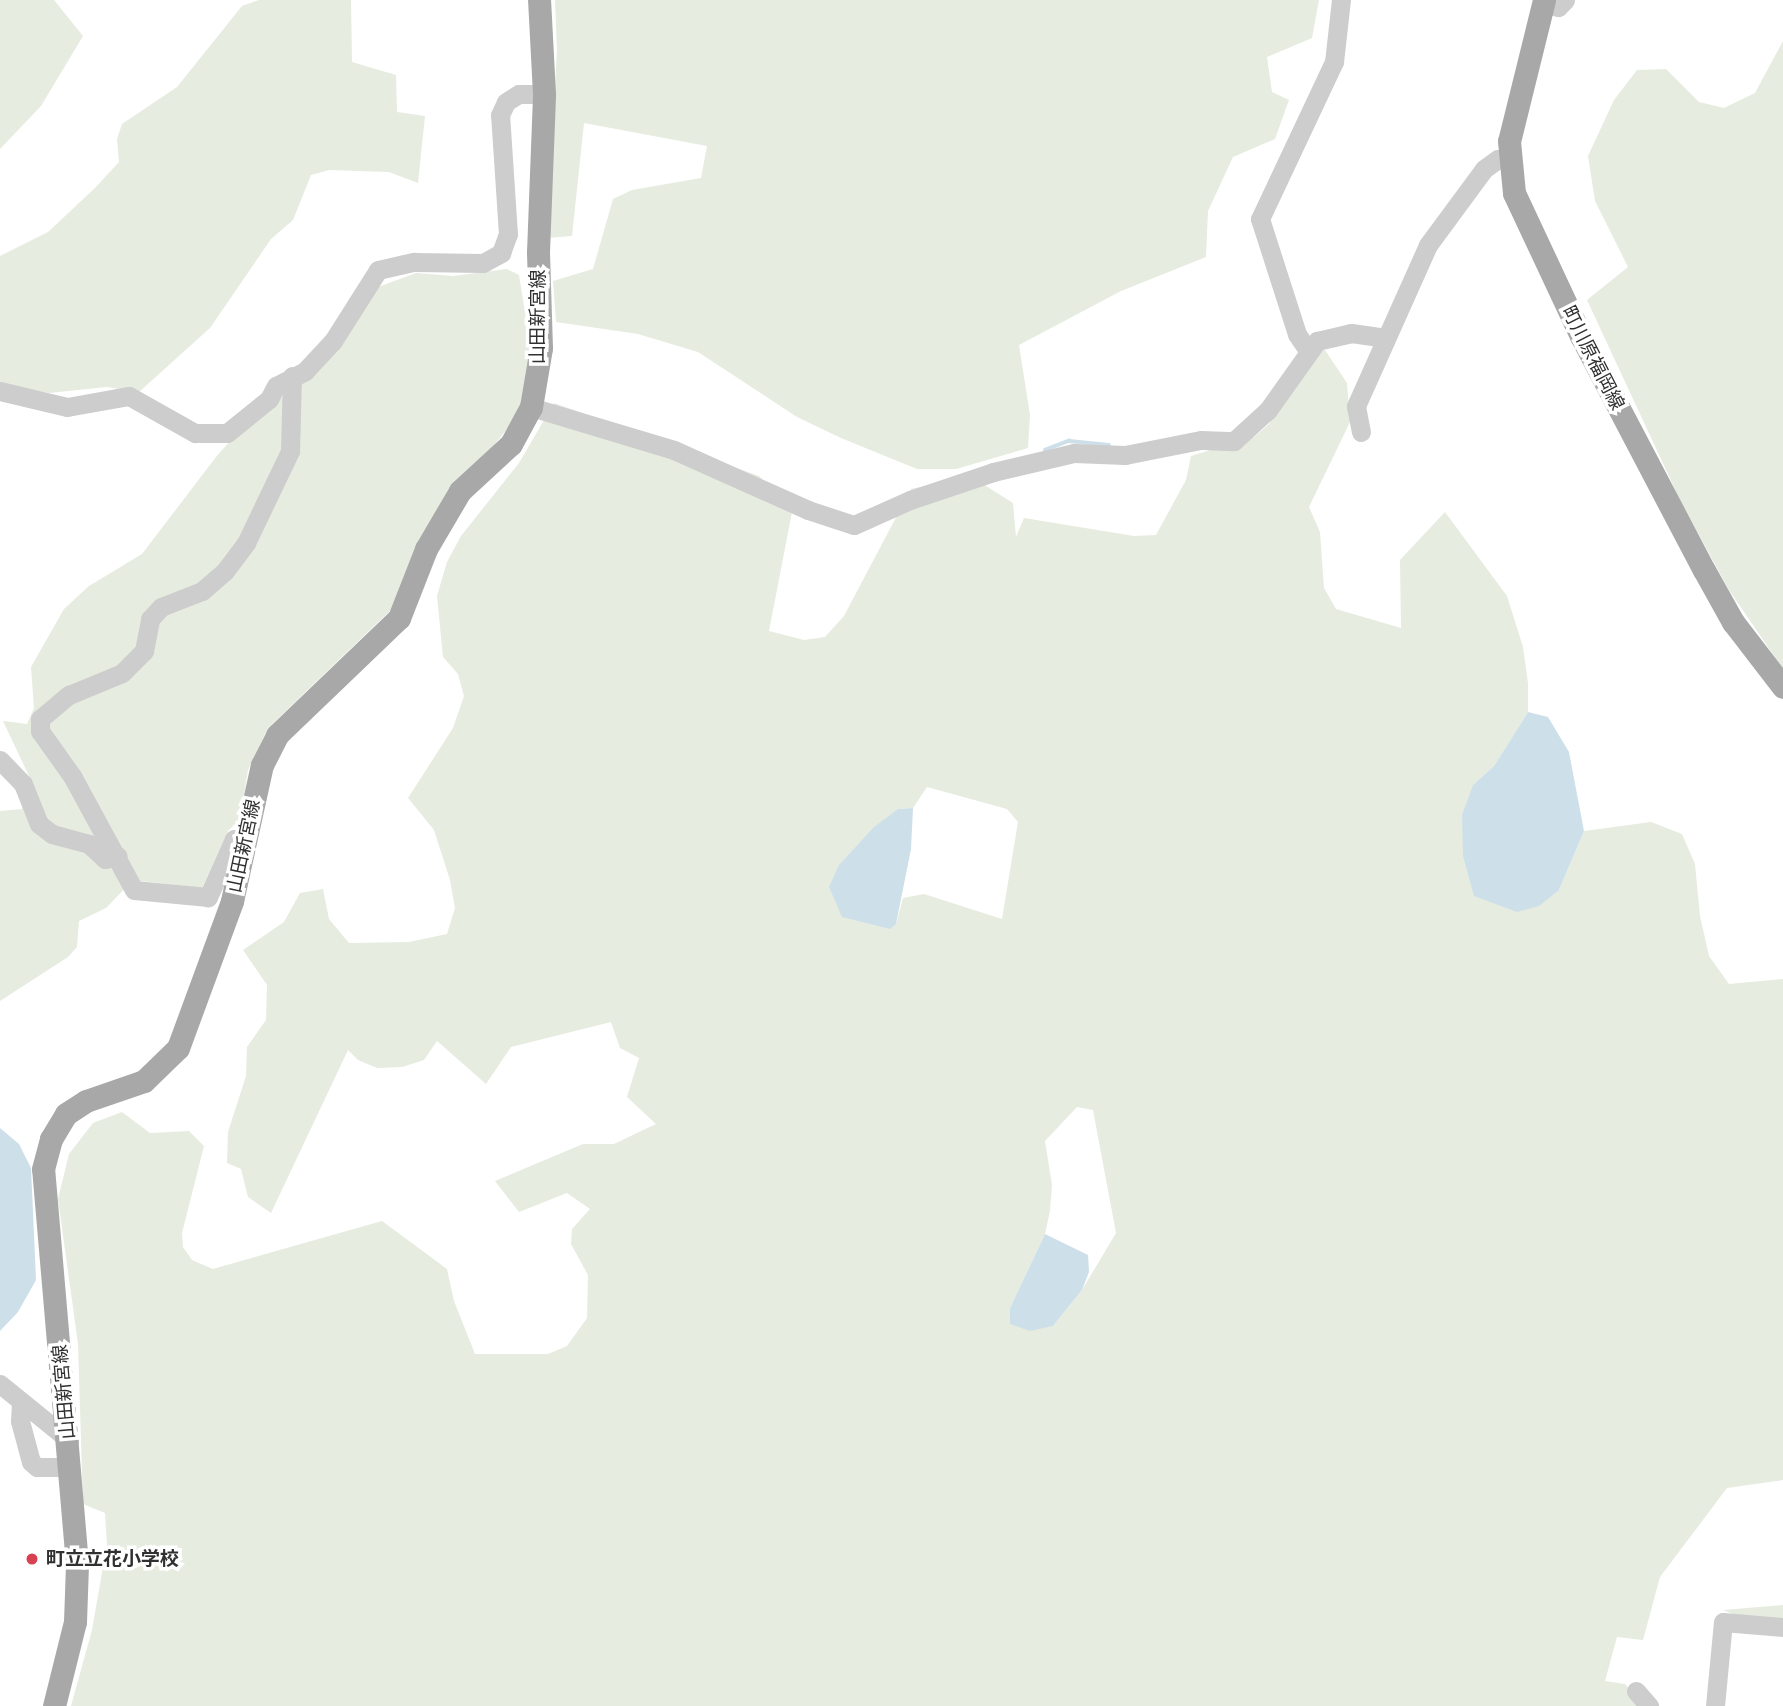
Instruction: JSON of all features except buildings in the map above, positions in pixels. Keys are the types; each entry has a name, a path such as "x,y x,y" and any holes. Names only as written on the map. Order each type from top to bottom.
{"main road":[{"name":"山田新宮線","path":"54,1706 75,1622 69,1440 43,1169 51,1139 66,1114 86,1101 144,1081 178,1048 232,901 261,765 277,735 399,618 426,549 460,491 511,444 531,407 541,348 538,252 544,94 539,0"},
{"name":"町川原福岡線","path":"1551,1 1517,101 1508,160 1523,217 1581,336 1733,622 1783,687"}],"street":[{"path":"1307,349 1297,334 1260,219 1334,62 1341,0"},
{"path":"0,391 67,407 129,396 195,433 227,433 292,376 305,371 333,341 378,270 414,262 483,263 501,253 508,234 500,115 506,102 519,94 544,94"},
{"path":"1361,432 1356,406 1428,246 1484,169 1498,159 1508,160"},
{"path":"531,407 674,450 808,510 854,525 910,500 993,472 1074,453 1125,455 1201,440 1234,441 1246,435 1294,378 1307,349 1340,334 1385,338"},
{"path":"246,839 234,839 208,897 134,890 118,856 72,776 40,731 40,719 69,695 122,673 144,651 150,619 162,607 202,591 225,571 246,543 290,450 292,376"},
{"path":"0,760 23,784 39,824 52,834 89,844 105,859 118,856"},
{"path":"0,1384 69,1440"},
{"path":"21,1402 20,1421 31,1462 37,1466 70,1467"},
{"path":"1715,1706 1723,1622 1783,1627"},
{"path":"1636,1690 1649,1706"}],"shaded area":[{"path":"0,0 54,0 83,36 41,106 0,149"},
{"path":"259,0 351,0 352,62 396,75 397,112 425,116 418,183 389,172 329,170 311,175 293,220 271,239 210,328 139,392 107,387 49,393 0,385 0,256 48,232 95,188 119,162 117,139 122,124 177,87 242,6"},
{"path":"555,0 1319,0 1312,38 1267,57 1272,92 1289,100 1275,139 1233,157 1208,211 1206,257 1121,291 1019,345 1030,415 1028,448 956,469 917,469 797,417 698,352 638,334 556,322 553,281 593,269 613,199 632,190 701,178 707,146 584,123 572,236 547,238 557,50"},
{"path":"1783,41 1783,669 1729,590 1680,500 1587,300 1628,267 1595,201 1588,156 1614,100 1637,70 1666,69 1699,102 1724,108 1755,93"},
{"path":"507,269 519,275 529,337 530,370 518,415 495,444 397,604 268,728 248,770 240,819 228,831 202,888 133,880 106,908 79,921 77,947 68,957 0,1001 0,811 22,809 29,776 3,721 27,724 34,708 31,667 64,609 89,586 142,554 216,457 245,424 287,394 370,290 416,273 453,276"},
{"path":"1325,350 1347,383 1350,422 1309,507 1320,532 1324,588 1336,609 1401,628 1400,560 1445,512 1507,596 1523,647 1528,683 1528,712 1494,766 1473,785 1559,890 1584,831 1651,822 1682,834 1695,864 1700,916 1709,956 1729,984 1783,979 1783,1480 1727,1488 1660,1577 1643,1640 1617,1637 1605,1681 1625,1684 1643,1706 71,1706 92,1630 107,1544 105,1513 83,1504 78,1344 58,1199 69,1154 93,1123 122,1112 150,1133 189,1131 204,1146 182,1233 183,1247 192,1260 213,1269 382,1221 447,1269 454,1301 475,1354 548,1354 567,1346 587,1318 588,1275 571,1244 572,1229 590,1209 567,1193 519,1212 495,1181 583,1144 614,1144 656,1124 627,1097 639,1058 620,1048 611,1022 511,1047 486,1084 437,1041 424,1060 402,1067 377,1068 358,1060 348,1050 271,1213 248,1197 241,1169 227,1163 228,1132 246,1076 247,1047 266,1020 267,985 243,950 284,922 300,893 323,889 329,919 349,943 409,942 447,934 455,908 450,880 434,830 408,798 453,728 464,696 458,674 443,657 437,596 447,562 461,536 519,463 554,403 759,476 793,507 769,631 804,640 825,637 844,616 911,489 970,476 1013,503 1016,537 1024,518 1134,536 1156,535 1186,480 1191,456 1254,437 1269,424 1310,352","holes":["927,787 1007,809 1018,822 1002,919 924,894 903,898 896,924 898,809 913,808","1077,1107 1093,1110 1116,1233 1082,1290 1053,1326 1010,1308 1045,1234 1050,1211 1052,1185 1045,1141"]},
{"path":"1783,1605 1783,1624 1756,1623 1723,1610"}],"water":[{"path":"1528,712 1548,717 1569,752 1584,831 1559,890 1539,906 1517,912 1474,896 1463,856 1462,815 1473,785 1494,766"},
{"path":"913,808 911,849 896,924 890,929 842,917 829,887 839,865 874,827 898,809"},
{"path":"0,1128 19,1144 31,1168 36,1280 18,1312 0,1331"},
{"path":"1045,1234 1088,1255 1089,1272 1082,1290 1053,1326 1030,1331 1010,1324 1010,1308"}],"waterway":[{"path":"1045,450 1069,441 1109,445"}],"place":[{"name":"町立立花小学校","path":"32,1559"}]}
